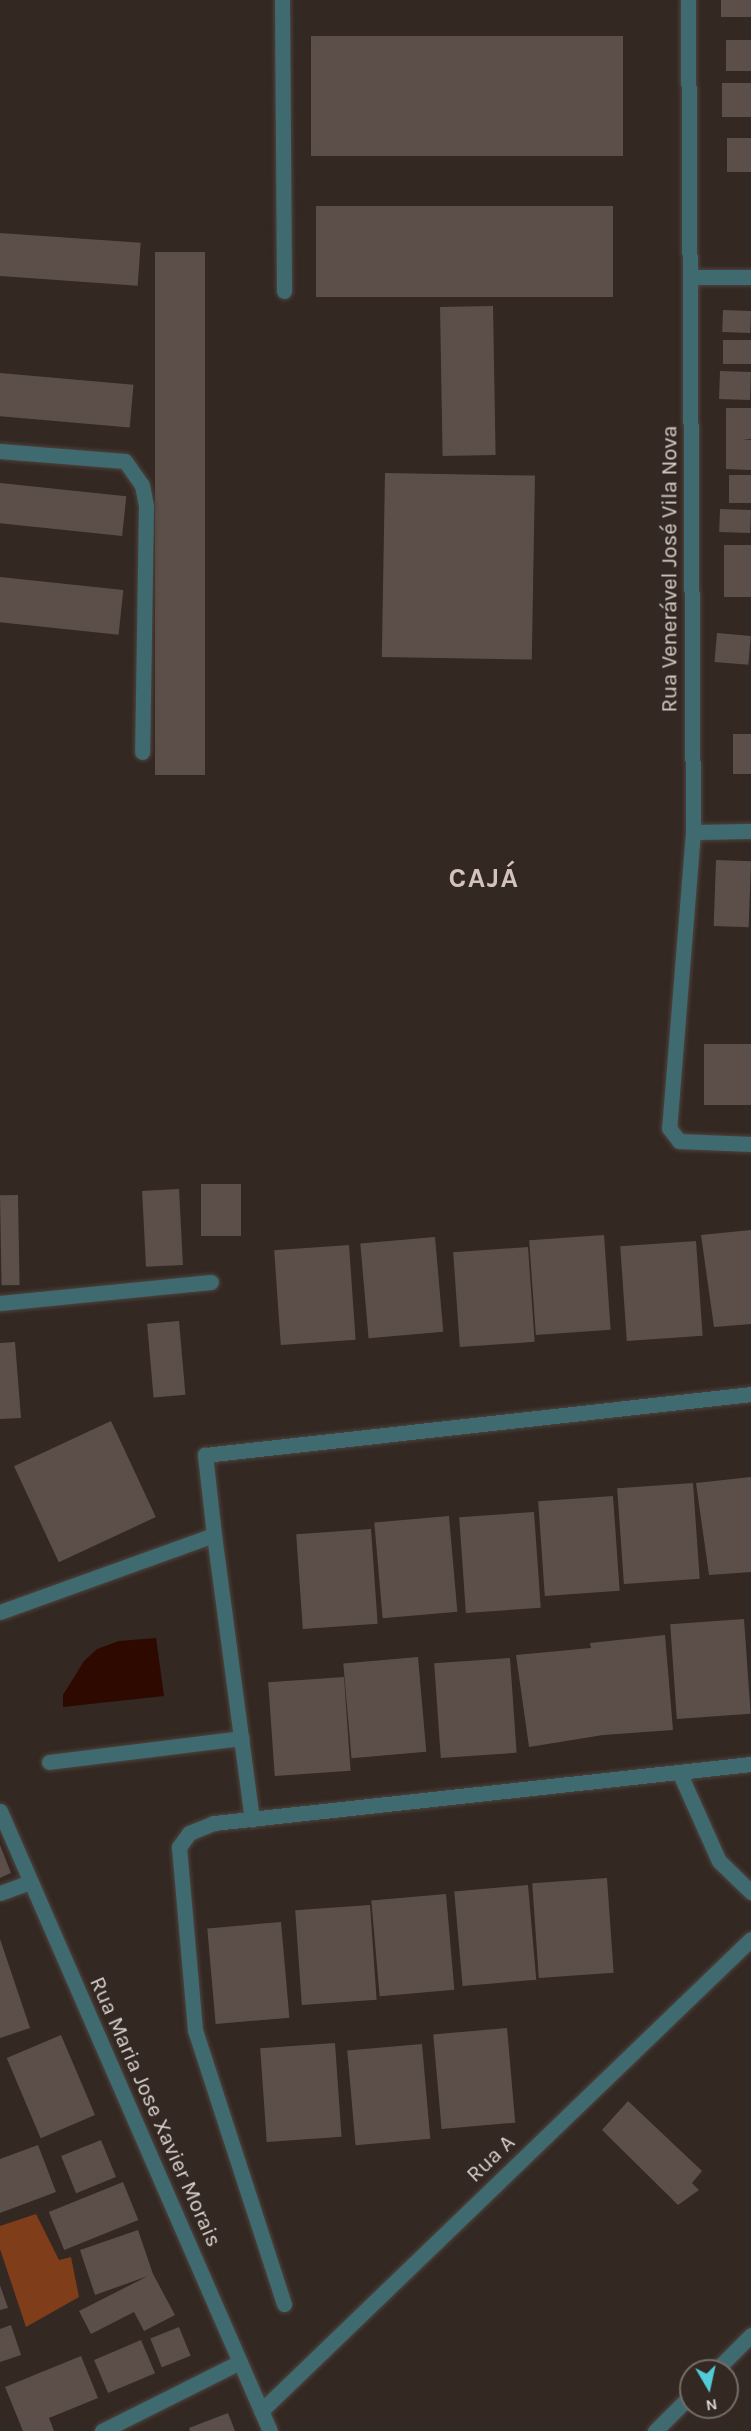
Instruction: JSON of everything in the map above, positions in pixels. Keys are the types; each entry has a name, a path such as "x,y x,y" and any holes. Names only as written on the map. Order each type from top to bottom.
{"street":[{"path":"282,0 284,291"},
{"name":"Rua Venerável José Vila Nova","path":"688,0 692,277 693,832 668,1117 672,1137 679,1141 751,1143"},
{"path":"692,277 751,277"},
{"path":"0,451 125,461 135,471 146,506 142,752"},
{"path":"693,832 751,831"},
{"path":"0,1303 211,1282"},
{"path":"252,1819 205,1455 751,1394"},
{"path":"0,1612 214,1535"},
{"path":"49,1762 242,1738"},
{"path":"284,2304 195,2030 179,1847 189,1833 206,1826 252,1819 680,1774 751,1764"},
{"path":"680,1774 719,1861 748,1890"},
{"name":"Rua Maria Jose Xavier Morais","path":"0,1810 270,2431"},
{"path":"0,1893 30,1882"},
{"name":"Rua A","path":"261,2411 751,1939"},
{"path":"728,2359 751,2335"},
{"path":"102,2431 240,2362"},
{"path":"655,2431 679,2407"}],"shaded area":[{"path":"156,1638 164,1696 63,1707 63,1695 84,1661 97,1649 119,1641"},
{"path":"36,2214 59,2260 71,2257 79,2297 26,2327 0,2249 0,2226"}],"building":[{"path":"721,0 751,0 751,17 721,17"},
{"path":"311,36 623,36 623,156 311,156"},
{"path":"726,40 751,40 751,71 726,71"},
{"path":"722,83 751,83 751,117 722,117"},
{"path":"727,138 751,138 751,172 727,172"},
{"path":"316,206 613,206 613,297 316,297"},
{"path":"0,233 141,243 138,286 0,276"},
{"path":"155,252 205,252 205,775 155,775"},
{"path":"493,306 496,455 443,456 440,307"},
{"path":"723,310 751,311 750,333 722,332"},
{"path":"723,340 751,340 751,364 723,364"},
{"path":"720,371 751,372 750,400 719,399"},
{"path":"0,373 133,385 130,428 0,416"},
{"path":"726,408 751,408 751,439 742,440 751,440 751,470 726,469"},
{"path":"385,473 535,476 532,660 382,657"},
{"path":"729,475 751,475 751,503 729,503"},
{"path":"0,483 126,496 122,536 0,523"},
{"path":"720,509 751,510 750,533 719,532"},
{"path":"724,545 751,545 751,597 724,597"},
{"path":"0,577 123,590 119,635 0,622"},
{"path":"717,633 751,636 748,665 714,662"},
{"path":"733,734 751,734 751,774 733,774"},
{"path":"716,860 751,861 749,927 714,926"},
{"path":"704,1044 751,1044 751,1105 704,1105"},
{"path":"201,1184 241,1184 241,1236 201,1236"},
{"path":"179,1189 183,1265 146,1267 142,1191"},
{"path":"0,1195 18,1195 20,1285 2,1285"},
{"path":"751,1230 751,1324 714,1327 701,1235"},
{"path":"604,1235 611,1330 536,1335 529,1240"},
{"path":"435,1237 443,1332 369,1338 360,1244"},
{"path":"696,1241 703,1336 627,1341 620,1246"},
{"path":"349,1245 356,1340 281,1345 274,1250"},
{"path":"528,1247 535,1342 460,1347 453,1252"},
{"path":"179,1321 185,1395 154,1398 147,1324"},
{"path":"15,1342 21,1418 0,1419 0,1343"},
{"path":"111,1421 156,1517 59,1562 14,1466"},
{"path":"751,1477 751,1572 709,1575 696,1483"},
{"path":"693,1483 700,1579 624,1584 617,1488"},
{"path":"613,1496 620,1591 545,1596 538,1501"},
{"path":"534,1512 541,1608 466,1613 459,1517"},
{"path":"449,1516 457,1612 383,1618 374,1523"},
{"path":"371,1529 378,1624 303,1629 296,1534"},
{"path":"744,1619 751,1714 677,1719 670,1624"},
{"path":"665,1635 673,1730 603,1735 529,1747 516,1655 591,1648 590,1643"},
{"path":"418,1657 426,1752 352,1758 343,1664"},
{"path":"510,1658 517,1753 441,1758 434,1663"},
{"path":"344,1677 351,1771 275,1776 268,1682"},
{"path":"0,1845 11,1873 0,1878"},
{"path":"607,1878 614,1973 539,1978 532,1883"},
{"path":"528,1885 536,1980 463,1986 454,1891"},
{"path":"446,1894 454,1990 380,1996 371,1901"},
{"path":"370,1905 377,2000 302,2005 295,1910"},
{"path":"281,1922 289,2018 216,2024 207,1928"},
{"path":"0,1939 30,2028 0,2038"},
{"path":"507,2028 515,2123 442,2129 433,2034"},
{"path":"61,2035 95,2115 41,2138 7,2058"},
{"path":"335,2043 342,2137 267,2142 260,2048"},
{"path":"422,2044 430,2139 356,2145 347,2051"},
{"path":"628,2101 702,2171 692,2183 699,2190 678,2205 602,2130"},
{"path":"101,2140 116,2177 76,2193 61,2156"},
{"path":"38,2145 56,2192 0,2213 0,2159"},
{"path":"123,2182 138,2220 64,2250 49,2212"},
{"path":"138,2230 153,2274 175,2315 144,2331 134,2312 91,2334 79,2311 148,2276 95,2295 80,2250"},
{"path":"0,2285 8,2308 0,2310"},
{"path":"11,2325 21,2355 0,2362 0,2329"},
{"path":"179,2327 191,2356 162,2367 150,2339"},
{"path":"141,2340 155,2373 108,2393 94,2360"},
{"path":"81,2356 98,2398 49,2418 54,2431 23,2431 5,2387"},
{"path":"228,2413 235,2431 190,2431 189,2428"}],"district":[{"name":"CAJÁ","path":"484,878"}]}
